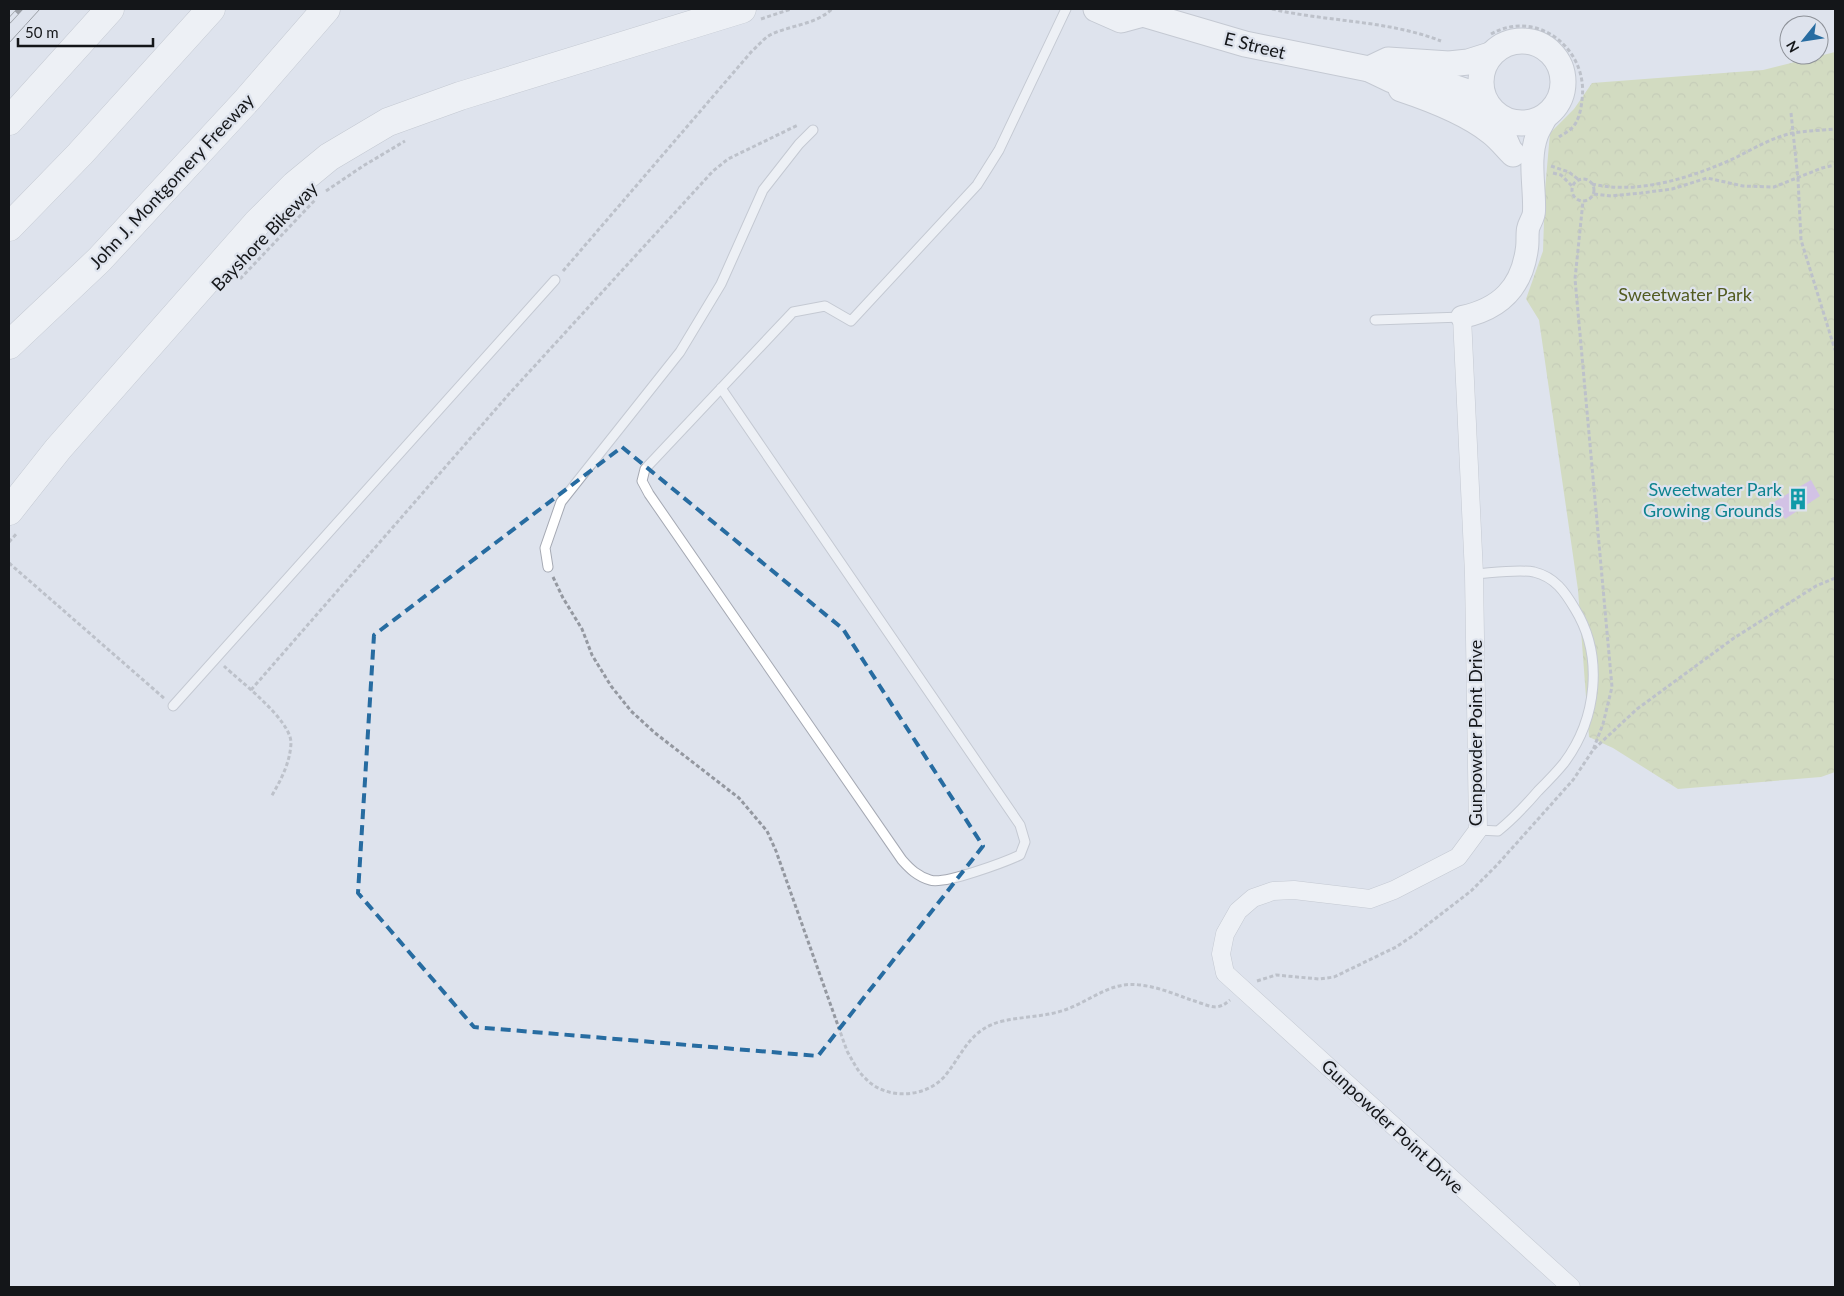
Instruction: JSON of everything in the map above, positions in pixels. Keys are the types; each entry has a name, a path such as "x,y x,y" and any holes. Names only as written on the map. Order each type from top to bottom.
{"highway":[{"path":"9,121 110,9"},
{"path":"9,227 80,154 211,9"},
{"name":"John J. Montgomery Freeway","path":"9,345 99,260 247,100 326,9"},
{"path":"9,490 58,449 257,223 295,185 348,145 388,122 460,96 748,15"},
{"path":"15,519 58,449"}],"main road":[{"name":"E Street","path":"1096,9 1121,20 1141,12 1245,44 1369,69 1392,80 1447,85 1489,106"},
{"path":"1369,69 1388,60 1449,64 1468,62 1488,47 1526,41 1540,45 1554,56 1562,72 1560,100 1547,115 1535,122 1522,124 1508,122 1489,106 1480,86 1488,47"},
{"path":"1309,58 1332,77 1380,87 1401,89 1444,106 1477,122 1492,133 1513,154"}],"street":[{"path":"1489,106 1517,165 1521,211 1528,228"},
{"path":"1462,317 1478,314 1494,306 1508,295 1524,266 1528,228 1534,214 1532,165 1536,136 1547,115"},
{"name":"Gunpowder Point Drive","path":"1462,317 1474,574 1478,830 1458,857 1394,890 1370,899 1294,890 1273,891 1254,898 1238,911 1226,934 1221,954 1225,973 1244,988 1571,1287"}],"lane":[{"path":"721,388 1020,825 1025,842 1020,854 1007,861 952,878 932,881 914,873 902,860 649,494 642,481 645,469 792,312 825,306 851,321 977,185 999,150 1066,9"},
{"path":"548,567 545,548 561,502 680,352 721,284 763,190 799,144 813,130"},
{"path":"173,706 555,280"},
{"path":"1375,320 1462,317"},
{"path":"1474,574 1534,572 1552,578 1565,593 1587,632 1592,657 1594,685 1589,714 1564,762 1514,819 1498,831 1478,830"}],"path":[{"path":"748,15 791,9"},
{"path":"555,280 752,51 768,36 786,28 814,21 832,9"},
{"path":"1272,9 1293,14 1396,28 1445,42"},
{"path":"1488,47 1499,30 1516,27 1533,28 1550,34 1564,44 1575,57 1582,74 1581,111 1573,128 1558,137"},
{"path":"1790,112 1798,178 1801,240 1835,350"},
{"path":"251,690 509,394 713,171 728,159 803,122"},
{"path":"1549,166 1569,172 1579,180 1586,180 1592,184 1605,187 1649,185 1674,180 1714,167 1758,146 1792,134 1835,129"},
{"name":"Bayshore Bikeway","path":"234,286 319,196 363,166 406,141"},
{"path":"1550,158 1549,166 1551,173 1561,176 1573,186 1574,196 1583,201 1590,199 1594,194 1592,184"},
{"path":"1594,194 1611,196 1641,194 1672,189 1707,178 1743,186 1774,187 1822,168 1835,165"},
{"path":"1573,186 1579,180"},
{"path":"548,567 563,598 582,629 592,655 610,686 655,733 739,798 767,831 776,851 847,1050 856,1068 867,1080 883,1091 899,1094 918,1092 935,1084 944,1077 973,1036 986,1027 1003,1021 1046,1015 1070,1008 1110,987 1141,984 1214,1007 1224,1005 1252,983 1276,975 1319,979 1334,976 1396,947 1471,891 1498,865 1573,780 1593,750 1603,724 1612,687 1575,279 1583,201"},
{"path":"9,542 15,519"},
{"path":"9,563 173,706"},
{"path":"1593,750 1637,709 1734,638 1816,586 1835,578"},
{"path":"216,658 269,707 283,724 291,741 289,760 282,778 271,797"}],"highlighted area":[{"path":"622,447 843,629 983,846 818,1056 474,1027 358,893 374,635"}],"green space":[{"name":"Sweetwater Park","path":"1835,52 1835,772 1821,777 1678,789 1613,748 1589,737 1578,590 1539,320 1526,299 1543,251 1545,190 1550,133 1574,109 1592,83 1763,70 1783,65 1829,65 1829,54"}],"building":[{"name":"Sweetwater Park Growing Grounds","path":"1811,480 1820,496 1785,519 1774,502"}],"tram line":[{"path":"9,43 40,9"}],"railway":[{"path":"9,21 20,9"}],"place":[{"name":"Sweetwater Park Growing Grounds","path":"1798,499"}]}
